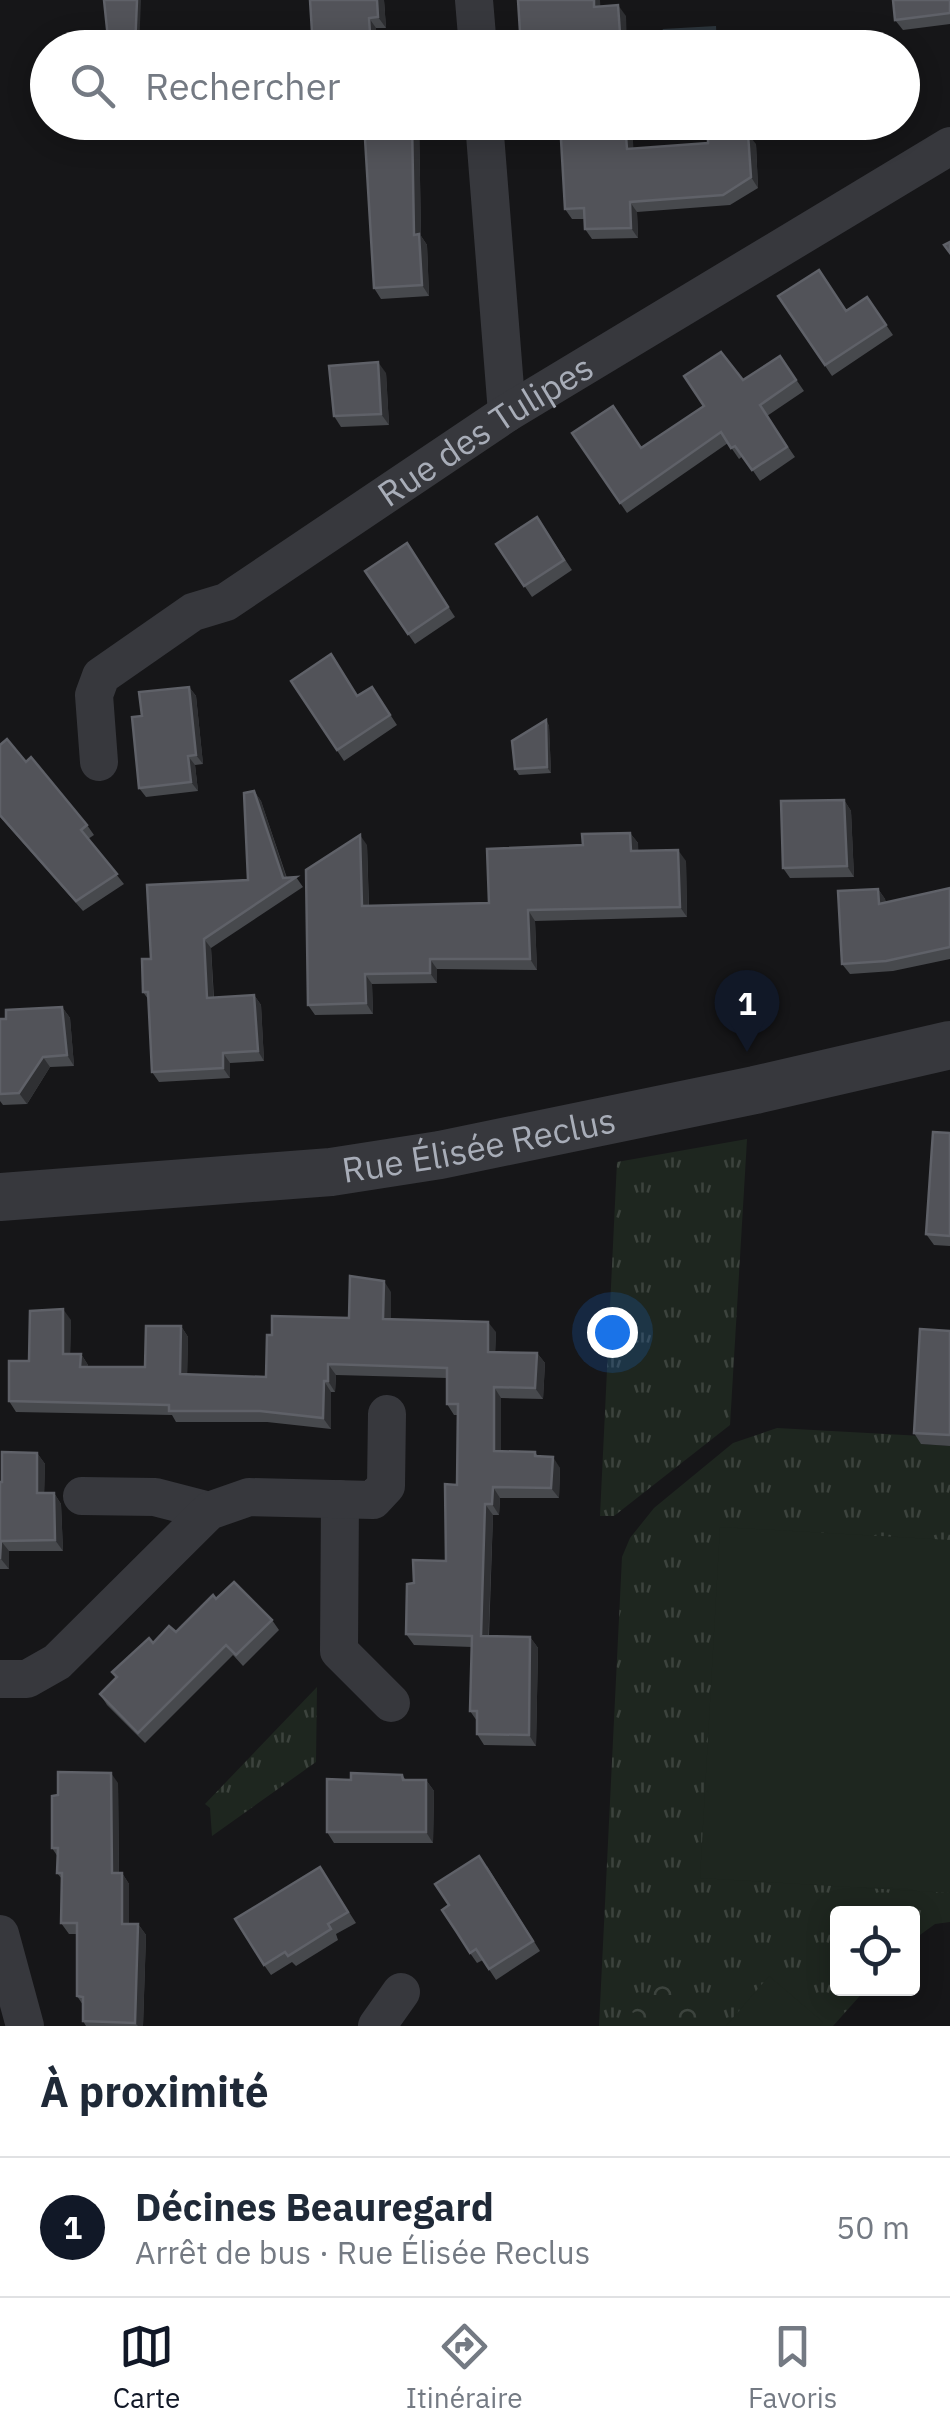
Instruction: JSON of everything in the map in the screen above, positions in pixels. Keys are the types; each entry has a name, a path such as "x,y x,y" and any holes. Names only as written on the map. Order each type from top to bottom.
{"street":[{"path":"474,0 476,30"},
{"path":"485,140 506,414"},
{"name":"Rue des Tulipes","path":"99,762 94,695 101,676 193,612 226,602 506,414 950,146"},
{"name":"Rue Élisée Reclus","path":"0,1196 331,1172 440,1155 950,1045"},
{"path":"0,1679 27,1679 57,1662 209,1511 250,1497 373,1500 386,1486 387,1414"},
{"path":"82,1496 156,1496 209,1511"},
{"path":"340,1499 338,1650 391,1703"},
{"path":"0,1934 25,2026"},
{"path":"377,2026 401,1992"}],"green space":[{"path":"747,1139 730,1425 614,1516 600,1516 617,1162"},
{"path":"777,1428 922,1436 922,1444 950,1446 950,1922 935,1924 920,1935 920,1906 830,1906 830,1996 860,1996 833,2026 599,2026 622,1557 630,1538 654,1508 733,1443"},
{"path":"720,1527 950,1540 950,1893 700,1878"},
{"path":"317,1687 316,1762 212,1836 210,1808 205,1804"},
{"path":"667,1975 721,2026 647,2026 632,2012"},
{"path":"769,1976 823,2022 820,2026 726,2026"}],"water":[{"path":"716,26 716,30 663,30"}],"building":[{"path":"104,0 137,0 136,30 107,30"},
{"path":"310,0 377,0 378,17 369,18 370,30 312,30"},
{"path":"518,0 594,0 594,7 618,5 620,30 520,30"},
{"path":"893,0 950,0 950,13 895,20"},
{"path":"365,140 412,140 414,235 419,234 422,285 374,288"},
{"path":"561,140 626,140 627,149 748,140 751,177 723,195 630,202 631,228 585,229 584,208 565,209"},
{"path":"819,270 846,311 867,297 886,325 825,365 778,296"},
{"path":"721,352 743,380 780,356 796,380 760,405 787,447 752,470 721,432 620,503 572,433 613,406 641,448 704,406 684,376"},
{"path":"378,362 381,414 334,416 329,366"},
{"path":"537,517 564,560 524,586 496,544"},
{"path":"407,543 448,607 408,634 365,571"},
{"path":"331,654 357,696 372,687 390,715 337,750 291,681"},
{"path":"189,687 196,755 188,756 191,782 139,788 132,717 142,716 139,692"},
{"path":"546,720 547,767 515,769 512,741"},
{"path":"7,739 26,762 31,757 87,825 81,830 117,874 76,901 0,815 0,745"},
{"path":"254,791 283,878 296,877 204,939 207,998 254,995 258,1051 223,1053 223,1068 152,1072 148,992 143,992 142,959 151,959 147,885 248,880 244,793"},
{"path":"844,800 847,866 783,868 781,801"},
{"path":"630,833 631,851 678,850 680,907 528,910 530,959 430,959 430,973 365,974 366,1003 308,1005 306,870 360,835 362,906 489,903 487,849 583,845 582,834"},
{"path":"950,888 950,947 886,961 842,964 838,891 878,889 879,904"},
{"path":"62,1007 67,1055 43,1057 19,1093 0,1094 0,1019 6,1019 6,1010"},
{"path":"933,1132 950,1133 950,1236 926,1234"},
{"path":"350,1276 384,1281 383,1319 488,1322 488,1352 537,1353 535,1388 494,1387 494,1451 535,1452 535,1456 553,1457 551,1488 493,1487 492,1504 485,1504 481,1636 530,1637 529,1735 477,1734 477,1711 470,1711 472,1636 406,1634 407,1584 414,1583 413,1560 446,1561 445,1484 457,1485 458,1404 447,1404 447,1368 328,1364 323,1418 260,1411 169,1411 169,1405 9,1401 9,1361 29,1361 30,1311 63,1309 63,1354 81,1354 80,1367 145,1367 146,1326 181,1326 180,1374 266,1377 267,1335 272,1335 272,1316 349,1318"},
{"path":"920,1329 950,1331 950,1435 914,1433"},
{"path":"2,1452 37,1453 37,1493 54,1493 55,1540 1,1541 0,1559 0,1482"},
{"path":"234,1582 272,1620 236,1655 226,1645 138,1733 100,1694 117,1677 112,1672 149,1638 153,1643 169,1626 176,1632 213,1595 216,1599"},
{"path":"58,1772 111,1773 112,1873 122,1873 122,1924 138,1924 135,2023 83,2021 83,1997 77,1996 77,1923 61,1923 62,1873 57,1873 58,1848 52,1848 52,1796 58,1795"},
{"path":"351,1773 426,1780 426,1832 327,1832 327,1779 351,1780"},
{"path":"479,1856 533,1941 489,1969 476,1949 470,1953 442,1910 449,1905 435,1884"},
{"path":"320,1867 348,1912 328,1924 331,1929 288,1956 285,1952 264,1965 235,1919"}],"place":[{"name":"Décines Beauregard","path":"747,1052"}]}
